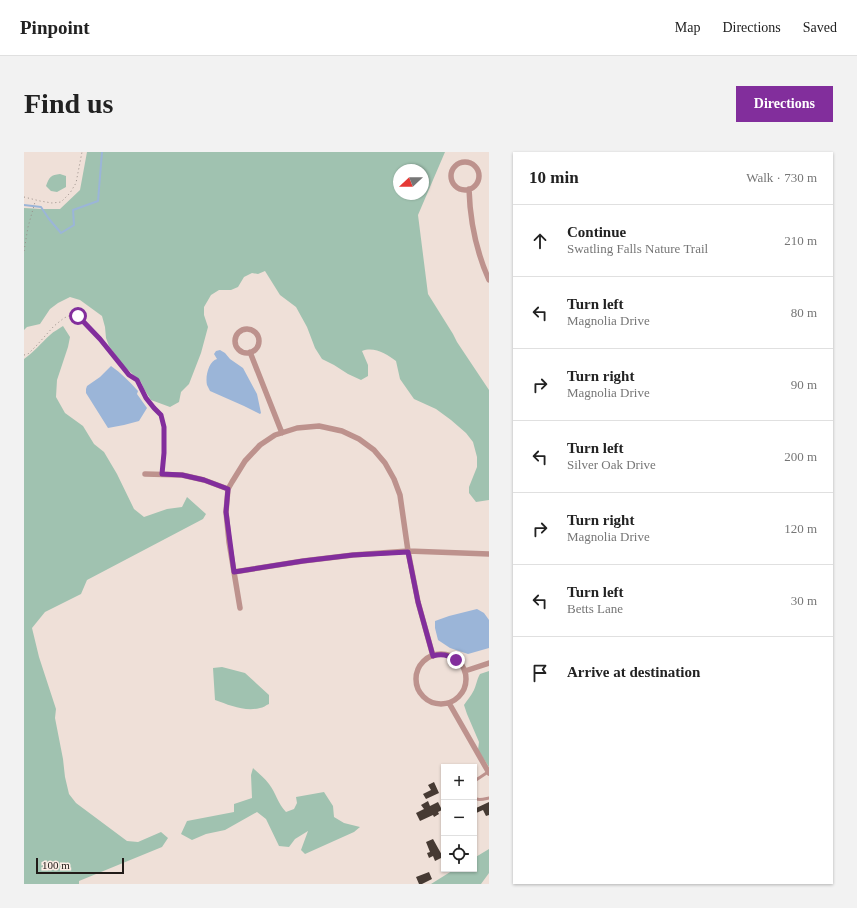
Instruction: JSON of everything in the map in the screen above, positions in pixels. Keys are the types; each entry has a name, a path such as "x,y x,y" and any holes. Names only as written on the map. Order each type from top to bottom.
{"street":[{"path":"460,162 473,164 476,166 479,173 479,180 473,188 470,189 459,189 454,185 451,179 451,172 460,162"},
{"path":"470,189 470,206 475,240 481,261 489,280"},
{"path":"243,329 254,331 257,334 258,346 250,352 241,352 236,346 236,334 243,329"},
{"path":"250,352 282,432"},
{"path":"240,608 226,512 228,489 232,482 245,461 260,445 275,435 297,428 319,426 342,431 359,438 374,450 386,463 394,478 400,495 408,552 418,602 433,656"},
{"path":"145,474 182,475 204,480 228,489"},
{"path":"234,572 353,555 408,552 489,554"},
{"path":"433,656 450,656 461,665 465,671 465,686 462,693 450,703 436,704 429,701 423,696 419,689 417,675 419,668 423,662 433,656"},
{"path":"465,671 489,663"},
{"path":"450,703 489,773"}],"lane":[{"path":"477,779 489,773"},
{"path":"477,799 489,798"}],"path":[{"path":"24,197 35,201 52,203 61,202 70,193 76,183 82,152"},
{"path":"31,218 35,201"},
{"path":"24,251 28,227 35,201"},
{"path":"24,355 28,354 54,326 64,318 71,315 78,316 100,339 129,375 137,380 146,398 161,415 164,427 162,474"}],"green space":[{"path":"87,152 445,152 429,189 429,164 393,164 393,200 424,200 418,215 428,294 457,342 489,390 489,500 476,502 469,493 469,487 477,467 477,457 473,442 466,433 436,409 414,399 400,379 396,361 384,353 376,350 371,349 362,351 368,365 368,376 361,380 322,359 315,348 307,327 296,307 280,295 265,271 258,274 252,273 244,277 238,287 231,290 219,290 211,295 204,307 204,315 208,327 201,353 189,384 181,392 179,402 170,407 151,400 141,382 123,365 109,346 102,316 80,300 70,297 58,303 50,309 40,324 27,327 24,330 24,208 60,209 80,190"},
{"path":"60,174 66,176 66,187 57,192 51,191 46,186 48,180 54,175"},
{"path":"63,326 70,337 57,380 56,397 65,413 83,426 94,444 104,452 117,474 134,509 144,517 167,509 182,507 187,497 206,514 203,519 87,580 81,594 45,612 32,628 39,657 56,709 55,718 69,794 76,803 127,841 138,842 161,832 168,838 162,847 79,881 79,884 24,884 24,359"},
{"path":"222,667 245,673 269,695 269,704 261,708 249,709 215,700 213,668"},
{"path":"489,671 489,767 478,750 479,742 464,705 472,694 480,674"},
{"path":"253,768 267,782 286,812 294,809 297,803 296,797 324,792 333,806 334,817 344,823 360,827 354,832 305,854 301,850 308,831 295,839 289,847 279,846 266,819 257,812 225,830 206,834 192,840 181,834 187,821 234,812 234,804 252,798 251,775"},
{"path":"489,849 489,873 481,884 431,884 450,872 477,872 477,856"}],"water":[{"path":"220,350 243,368 257,394 260,414 210,391 207,385 207,373 214,360 217,359 214,354 216,351"},
{"path":"111,366 138,391 137,394 147,408 139,421 108,428 86,393 86,389 87,386 100,377"},
{"path":"477,609 484,613 489,620 489,648 468,654 450,648 438,640 435,621"}],"building":[{"path":"434,782 439,793 426,799 423,794 431,790 428,785"},
{"path":"428,801 430,806 438,802 441,810 438,812 439,814 434,817 433,815 420,821 416,813 424,809 421,805"},
{"path":"489,802 489,815 486,816 483,810 477,813 477,808"},
{"path":"433,839 441,853 441,858 435,861 433,856 429,858 427,853 430,852 426,842"},
{"path":"429,872 432,879 419,884 416,877"}],"waterway":[{"path":"24,205 41,207 61,233 74,225 73,210 98,201 102,152"}],"route":[{"path":"78,316 100,339 129,375 137,380 146,398 161,415 164,427 162,474 182,475 204,480 228,489 226,512 234,572 353,555 408,552 418,602 433,656 450,656 456,660"}]}
